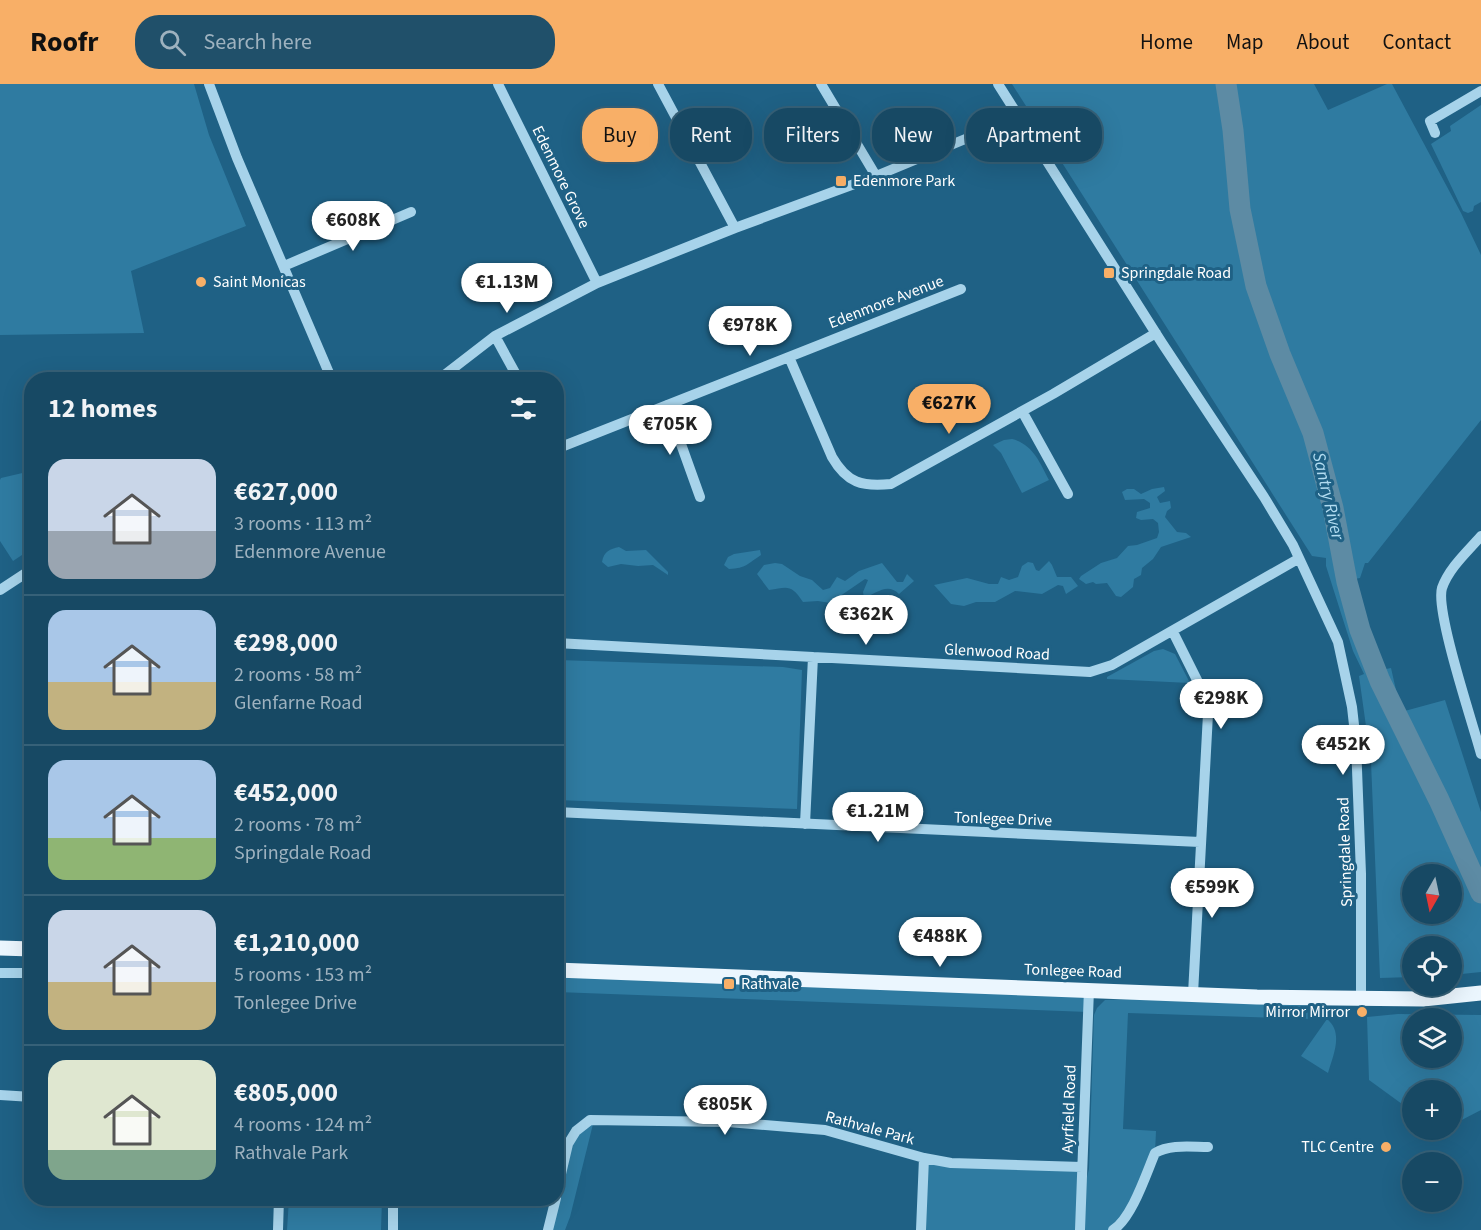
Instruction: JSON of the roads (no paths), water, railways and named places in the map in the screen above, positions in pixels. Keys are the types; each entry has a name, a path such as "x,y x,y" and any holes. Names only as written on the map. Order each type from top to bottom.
{"main road":[{"path":"0,948 24,949"},
{"name":"Tonlegee Road","path":"564,970 1192,994 1423,999 1481,993"}],"street":[{"path":"209,84 237,158 329,372"},
{"name":"Edenmore Grove","path":"498,84 597,283"},
{"path":"658,84 735,228"},
{"path":"821,84 876,176"},
{"name":"Springdale Road","path":"998,84 1013,108"},
{"path":"1435,133 1430,121 1481,91"},
{"path":"448,372 495,336 597,283 735,228 876,176 966,139"},
{"name":"Springdale Road","path":"1047,162 1264,497 1293,545 1338,642 1352,707 1360,828 1361,997"},
{"path":"284,266 411,212"},
{"name":"Edenmore Avenue","path":"564,445 960,289"},
{"path":"789,357 839,470 857,483 872,486 891,484 1156,333"},
{"path":"495,336 515,372"},
{"path":"667,405 700,497"},
{"path":"1022,411 1068,494"},
{"path":"1481,536 1449,573 1440,597 1445,625 1481,754"},
{"name":"Glenwood Road","path":"564,643 1090,672 1112,665 1173,632 1298,559"},
{"path":"0,590 24,575"},
{"path":"1173,632 1203,692 1208,714 1192,994"},
{"path":"805,825 813,657"},
{"name":"Tonlegee Drive","path":"564,812 1200,842"},
{"path":"0,973 24,973"},
{"name":"Ayrfield Road","path":"1080,1230 1089,989"},
{"path":"0,1095 24,1096"},
{"name":"Rathvale Park","path":"564,1162 568,1144 576,1131 590,1120 728,1122 825,1130 924,1158 951,1162 1082,1167"},
{"path":"1113,1230 1120,1226 1133,1203 1155,1153 1162,1149 1208,1147"},
{"path":"921,1230 924,1158"},
{"path":"278,1230 279,1206"},
{"path":"393,1206 393,1230"},
{"name":"Rathvale Park","path":"548,1230 554,1206"}],"waterway":[{"name":"Santry River","path":"1226,84 1233,130 1240,209 1256,286 1280,354 1313,433 1333,508 1347,582 1360,630 1380,681 1439,800 1481,893"}],"place":[{"name":"Edenmore Park","path":"841,181"},
{"name":"Springdale Road","path":"1109,273"},
{"name":"Saint Monicas","path":"201,282"},
{"name":"Rathvale","path":"729,984"},
{"name":"Mirror Mirror","path":"1362,1012"},
{"name":"TLC Centre","path":"1386,1147"}]}
